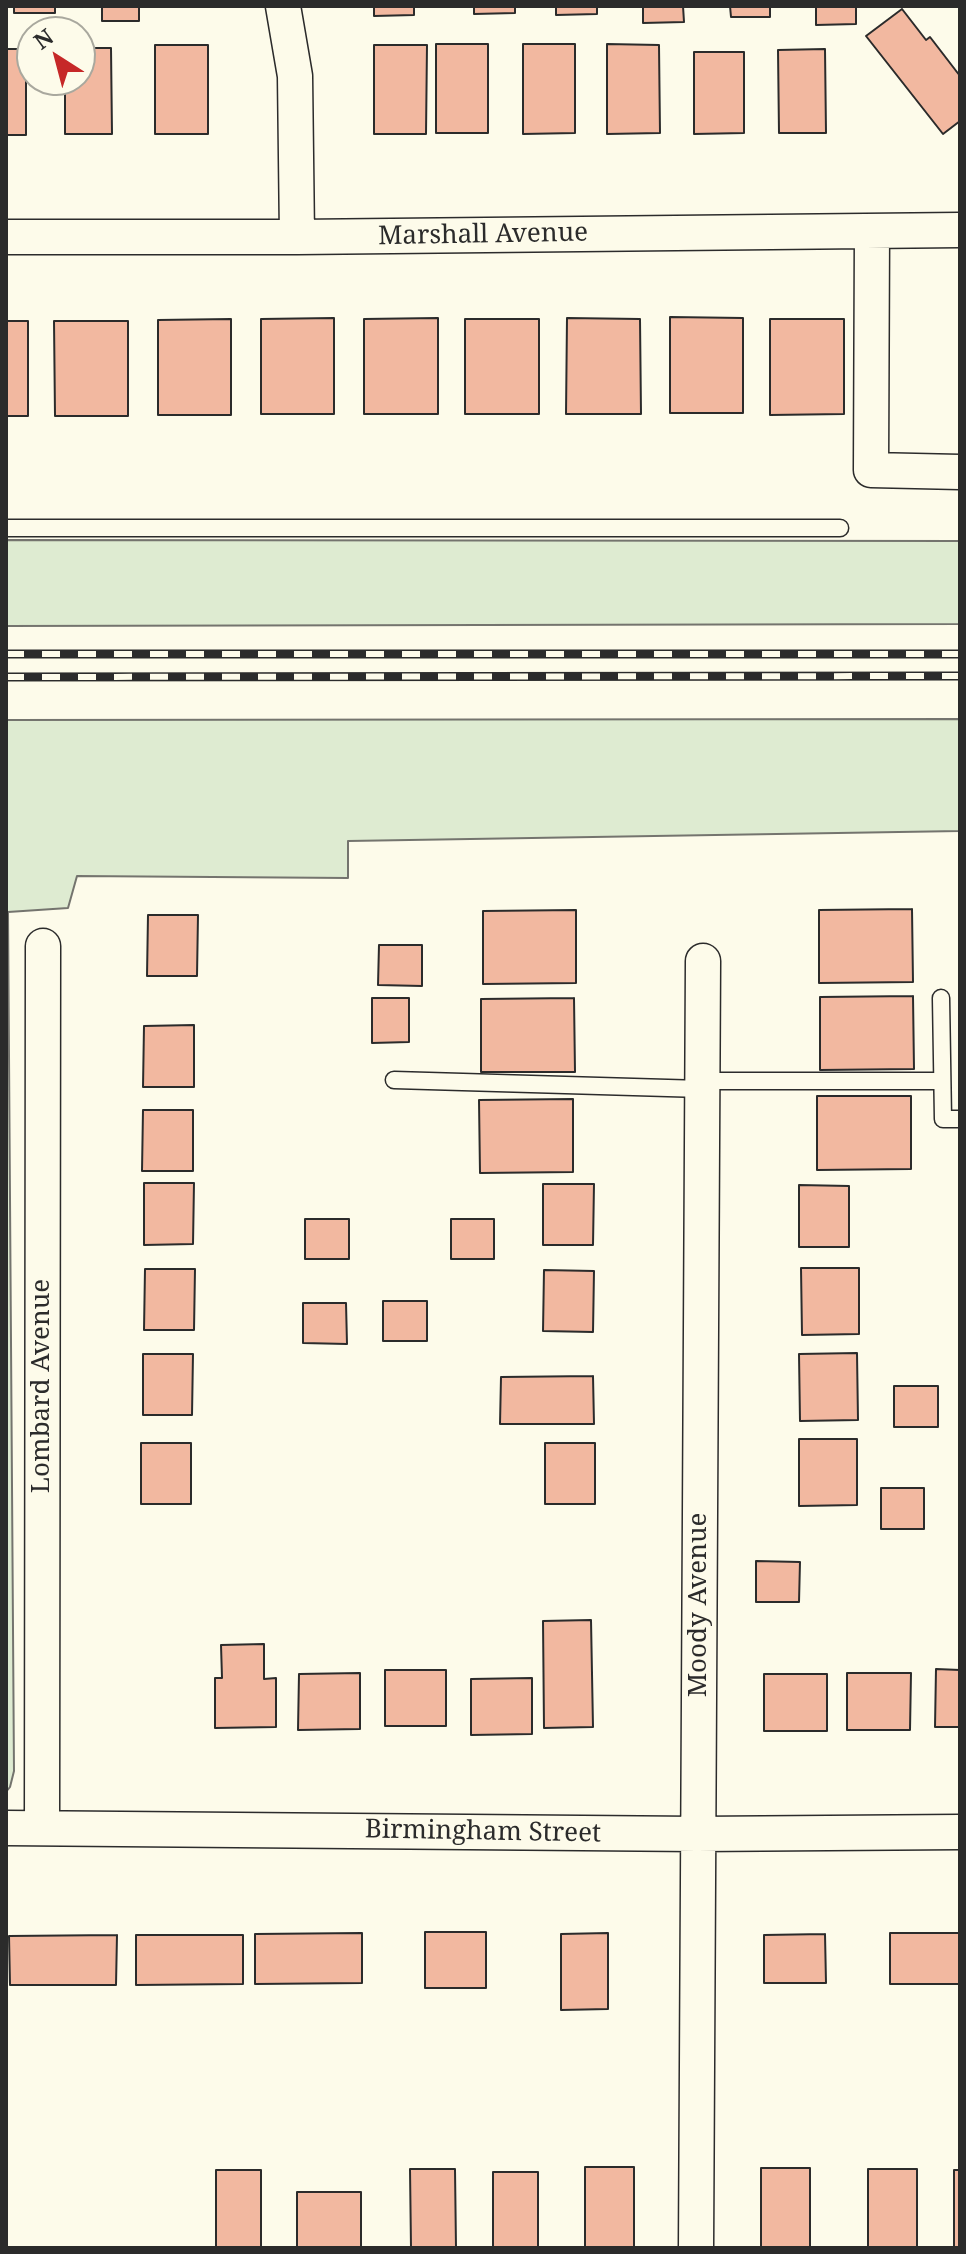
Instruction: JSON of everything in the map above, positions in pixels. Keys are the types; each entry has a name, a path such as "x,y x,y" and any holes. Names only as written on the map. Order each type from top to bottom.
{"street":[{"path":"283,6 295,76 297,237"},
{"name":"Marshall Avenue","path":"6,237 960,230"},
{"path":"872,231 871,470 960,472"},
{"name":"Lombard Avenue","path":"42,1827 43,946"},
{"name":"Moody Avenue","path":"696,2248 703,961"},
{"name":"Birmingham Street","path":"6,1828 697,1834 960,1832"}],"lane":[{"path":"6,528 840,528"},
{"path":"941,998 943,1119 960,1119"},
{"path":"394,1080 702,1085 941,1081"}],"green space":[{"path":"6,540 960,541 960,624 6,626"},
{"path":"960,719 960,831 348,841 348,878 77,876 68,908 8,912 14,1771 6,1792 6,720"}],"building":[{"path":"14,6 55,6 55,13 14,13"},
{"path":"102,6 139,6 139,21 102,21"},
{"path":"374,6 414,6 414,15 374,16"},
{"path":"474,6 515,6 515,13 474,14"},
{"path":"556,6 597,6 597,14 556,15"},
{"path":"643,6 683,6 684,22 643,23"},
{"path":"730,6 770,6 770,17 731,17"},
{"path":"816,6 856,6 856,24 816,25"},
{"path":"902,9 926,40 930,37 960,76 960,121 943,134 866,36"},
{"path":"436,44 488,44 488,133 436,133"},
{"path":"523,44 575,44 575,133 523,134"},
{"path":"607,44 659,45 660,133 607,134"},
{"path":"155,45 208,45 208,134 155,134"},
{"path":"374,45 427,45 426,134 374,134"},
{"path":"96,48 111,48 112,134 65,134 65,96 96,96"},
{"path":"6,49 16,49 16,96 26,96 26,135 6,135"},
{"path":"825,49 826,133 779,133 778,50"},
{"path":"694,52 744,52 744,133 694,134"},
{"path":"670,317 743,318 743,413 670,413"},
{"path":"334,318 334,414 261,414 261,319"},
{"path":"438,318 438,414 364,414 364,319"},
{"path":"567,318 640,319 641,414 566,414"},
{"path":"231,319 231,415 158,415 158,320"},
{"path":"465,319 539,319 539,414 465,414"},
{"path":"770,319 844,319 844,414 770,415"},
{"path":"6,321 28,321 28,416 6,416"},
{"path":"54,321 128,321 128,416 55,416"},
{"path":"912,909 913,982 819,983 819,910"},
{"path":"576,910 576,983 483,984 483,911"},
{"path":"148,915 198,915 197,976 147,976"},
{"path":"379,945 422,945 422,986 378,985"},
{"path":"913,996 914,1069 820,1070 820,997"},
{"path":"372,998 409,998 409,1042 372,1043"},
{"path":"574,998 575,1072 481,1072 481,999"},
{"path":"194,1025 194,1087 143,1087 144,1026"},
{"path":"817,1096 911,1096 911,1169 817,1170"},
{"path":"573,1099 573,1172 480,1173 479,1100"},
{"path":"143,1110 193,1110 193,1171 142,1171"},
{"path":"144,1183 194,1183 193,1244 144,1245"},
{"path":"543,1184 594,1184 593,1245 543,1245"},
{"path":"799,1185 849,1186 849,1247 799,1247"},
{"path":"305,1219 349,1219 349,1259 305,1259"},
{"path":"451,1219 494,1219 494,1259 451,1259"},
{"path":"801,1268 859,1268 859,1334 802,1335"},
{"path":"145,1269 195,1269 194,1330 144,1330"},
{"path":"544,1270 594,1271 593,1332 543,1331"},
{"path":"383,1301 427,1301 427,1341 383,1341"},
{"path":"303,1303 346,1303 347,1344 303,1343"},
{"path":"857,1353 858,1420 800,1421 799,1354"},
{"path":"143,1354 193,1354 192,1415 143,1415"},
{"path":"593,1376 594,1424 500,1424 501,1377"},
{"path":"894,1386 938,1386 938,1427 894,1427"},
{"path":"799,1439 857,1439 857,1505 799,1506"},
{"path":"141,1443 191,1443 191,1504 141,1504"},
{"path":"545,1443 595,1443 595,1504 545,1504"},
{"path":"881,1488 924,1488 924,1529 881,1529"},
{"path":"756,1561 800,1562 799,1602 756,1602"},
{"path":"591,1620 593,1727 544,1728 543,1621"},
{"path":"264,1644 264,1679 276,1678 276,1727 215,1728 215,1678 222,1678 221,1645"},
{"path":"936,1669 960,1670 960,1727 935,1727"},
{"path":"385,1670 446,1670 446,1726 385,1726"},
{"path":"360,1673 360,1729 298,1730 299,1674"},
{"path":"847,1673 911,1673 910,1730 847,1730"},
{"path":"764,1674 827,1674 827,1731 764,1731"},
{"path":"532,1678 532,1734 471,1735 471,1679"},
{"path":"425,1932 486,1932 486,1988 425,1988"},
{"path":"362,1933 362,1983 255,1984 255,1934"},
{"path":"608,1933 608,2009 561,2010 561,1934"},
{"path":"890,1933 960,1933 960,1984 890,1984"},
{"path":"825,1934 826,1983 764,1983 764,1935"},
{"path":"117,1935 116,1985 10,1985 9,1936"},
{"path":"136,1935 243,1935 243,1984 136,1985"},
{"path":"585,2167 634,2167 634,2248 585,2248"},
{"path":"761,2168 810,2168 810,2248 761,2248"},
{"path":"410,2169 455,2169 456,2248 411,2248"},
{"path":"868,2169 917,2169 917,2248 868,2248"},
{"path":"216,2170 261,2170 261,2248 216,2248"},
{"path":"954,2170 960,2170 960,2248 954,2248"},
{"path":"493,2172 538,2172 538,2248 493,2248"},
{"path":"297,2192 361,2192 361,2248 297,2248"}],"railway":[{"path":"6,654 960,654"},
{"path":"6,677 960,676"}]}
